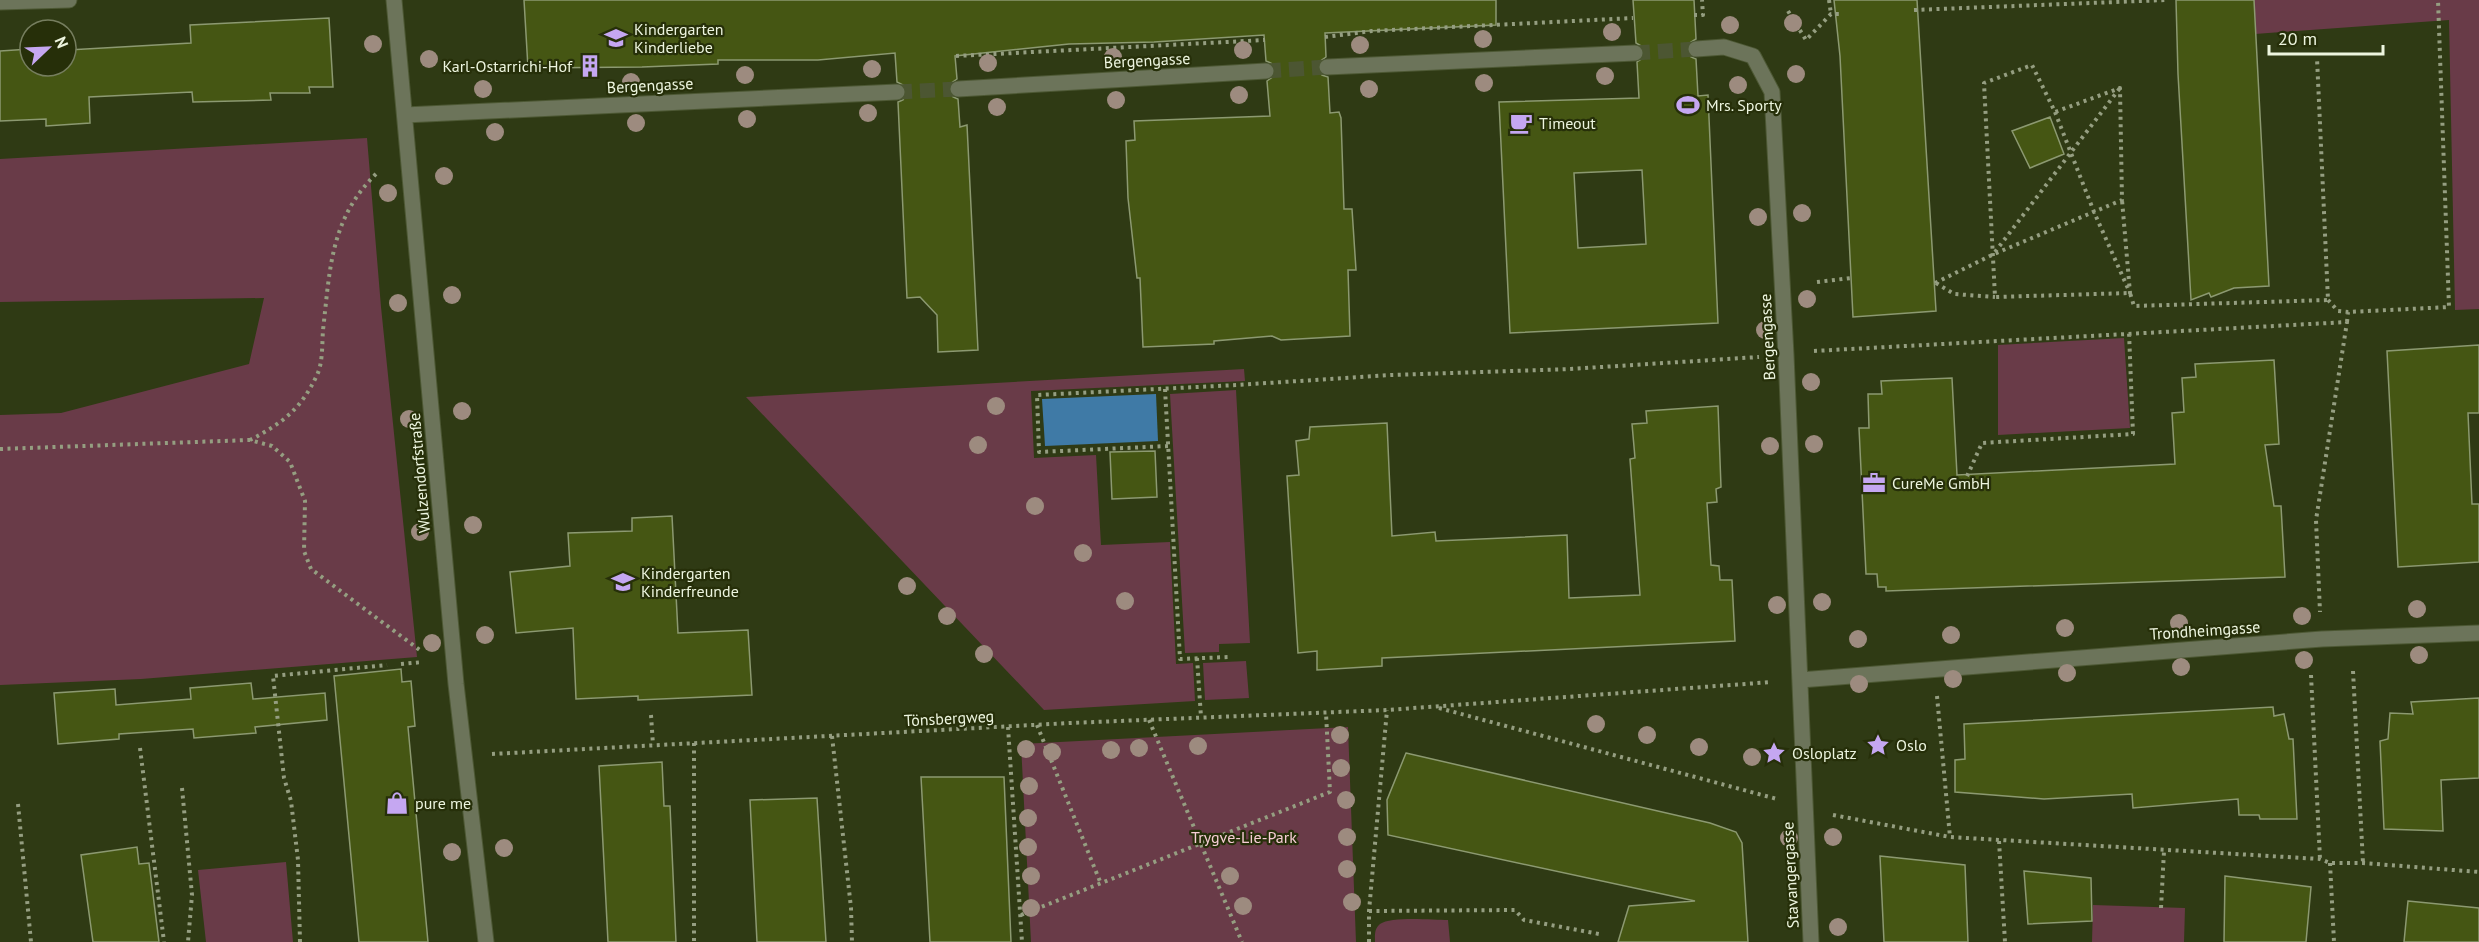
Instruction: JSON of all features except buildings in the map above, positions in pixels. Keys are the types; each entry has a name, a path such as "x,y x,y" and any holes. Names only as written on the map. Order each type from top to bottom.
{"street":[{"path":"0,2 69,0"},
{"name":"Wulzendorfstraße","path":"394,0 456,684 486,942"},
{"name":"Bergengasse","path":"1696,49 1724,47 1753,56 1772,92 1800,680"},
{"path":"1327,67 1635,53"},
{"name":"Bergengasse","path":"958,88 1266,71"},
{"name":"Bergengasse","path":"405,115 897,92"},
{"name":"Trondheimgasse","path":"1800,680 2322,639 2479,633"},
{"name":"Stavangergasse","path":"1800,680 1811,942"}],"path":[{"path":"1694,15 1703,15 1702,0"},
{"path":"1829,0 1831,15"},
{"path":"1914,10 2166,0"},
{"path":"2317,58 2328,300 2338,311 2348,312 2449,307 2439,0"},
{"path":"1788,11 1806,40 1831,15 1839,14"},
{"path":"1325,37 1372,31 1633,18"},
{"path":"956,56 1265,40"},
{"path":"1995,297 1984,83 2032,65 2055,112 2134,306 2328,300"},
{"path":"2120,88 2122,200 2130,293"},
{"path":"2055,112 2120,88"},
{"path":"1994,254 2120,88"},
{"path":"250,440 276,427 294,412 319,373 332,252 344,219 362,188 376,174"},
{"path":"2122,200 1994,254 1935,283 1954,294 1995,297 2130,293"},
{"path":"1817,282 1851,278"},
{"path":"2322,639 2316,520 2348,312"},
{"path":"1168,446 1039,452 1037,395 1390,375 1570,369 1786,355 1833,348 2347,322"},
{"path":"1964,483 1982,443 2133,434 2129,332"},
{"path":"1165,389 1180,659 1228,657"},
{"path":"0,449 250,440 272,446 290,462 305,501 304,550 311,569 421,651"},
{"path":"1197,658 1201,717"},
{"path":"401,664 423,662"},
{"path":"300,942 298,860 291,801 284,778 273,676 387,665"},
{"path":"2353,671 2363,863"},
{"path":"2311,675 2320,859"},
{"path":"1436,707 1800,680"},
{"path":"1937,695 1950,837"},
{"path":"1436,707 1785,801"},
{"name":"Tönsbergweg","path":"465,762 492,754 1037,725 1436,707"},
{"path":"1369,942 1369,911 1387,710"},
{"path":"1021,915 1330,792 1326,713"},
{"path":"651,715 653,745"},
{"path":"1149,720 1242,942"},
{"path":"1037,725 1101,884"},
{"path":"1008,727 1022,942"},
{"path":"832,736 851,908 852,942"},
{"path":"694,743 694,942"},
{"path":"140,748 164,942"},
{"path":"182,788 192,895 188,942"},
{"path":"18,804 31,942"},
{"path":"1825,813 1950,837 2320,859 2330,863 2363,863 2479,872"},
{"path":"1999,841 2005,942"},
{"path":"2161,908 2164,851"},
{"path":"2330,863 2334,942"},
{"path":"1369,911 1515,910 1524,920 1599,934"}],"green space":[{"path":"2253,0 2479,0 2479,309 2455,310 2449,20 2255,34"},
{"path":"367,138 381,307 417,657 141,679 0,685 0,415 61,413 249,364 264,298 0,302 0,159"},
{"path":"2124,338 2130,428 1998,435 1998,345"},
{"path":"1244,369 1245,381 1031,391 1034,458 1096,455 1101,545 1170,542 1176,664 1193,663 1195,701 1044,710 746,397"},
{"path":"1236,390 1250,643 1219,644 1219,652 1185,653 1170,394"},
{"path":"1246,661 1249,698 1205,700 1203,663"},
{"name":"Trygve-Lie-Park","path":"1348,727 1356,942 1031,942 1021,744"},
{"path":"286,862 293,942 206,942 198,870"},
{"path":"2093,905 2185,908 2184,942 2092,942"},
{"path":"1402,919 1448,920 1450,942 1375,942 1377,928 1385,922"}],"water":[{"path":"1156,394 1158,441 1045,446 1042,399"}],"tunnel":[{"path":"1635,53 1696,49"},
{"path":"1266,71 1327,67"},
{"path":"897,92 958,89"}],"place":[{"name":"Kindergarten Kinderliebe","path":"616,38"},
{"name":"Karl-Ostarrichi-Hof","path":"590,66"},
{"name":"Mrs. Sporty","path":"1688,105"},
{"name":"Timeout","path":"1521,123"},
{"name":"CureMe GmbH","path":"1874,483"},
{"name":"Kindergarten Kinderfreunde","path":"623,582"},
{"name":"Oslo","path":"1878,745"},
{"name":"Osloplatz","path":"1774,753"},
{"name":"pure me","path":"397,803"}]}
